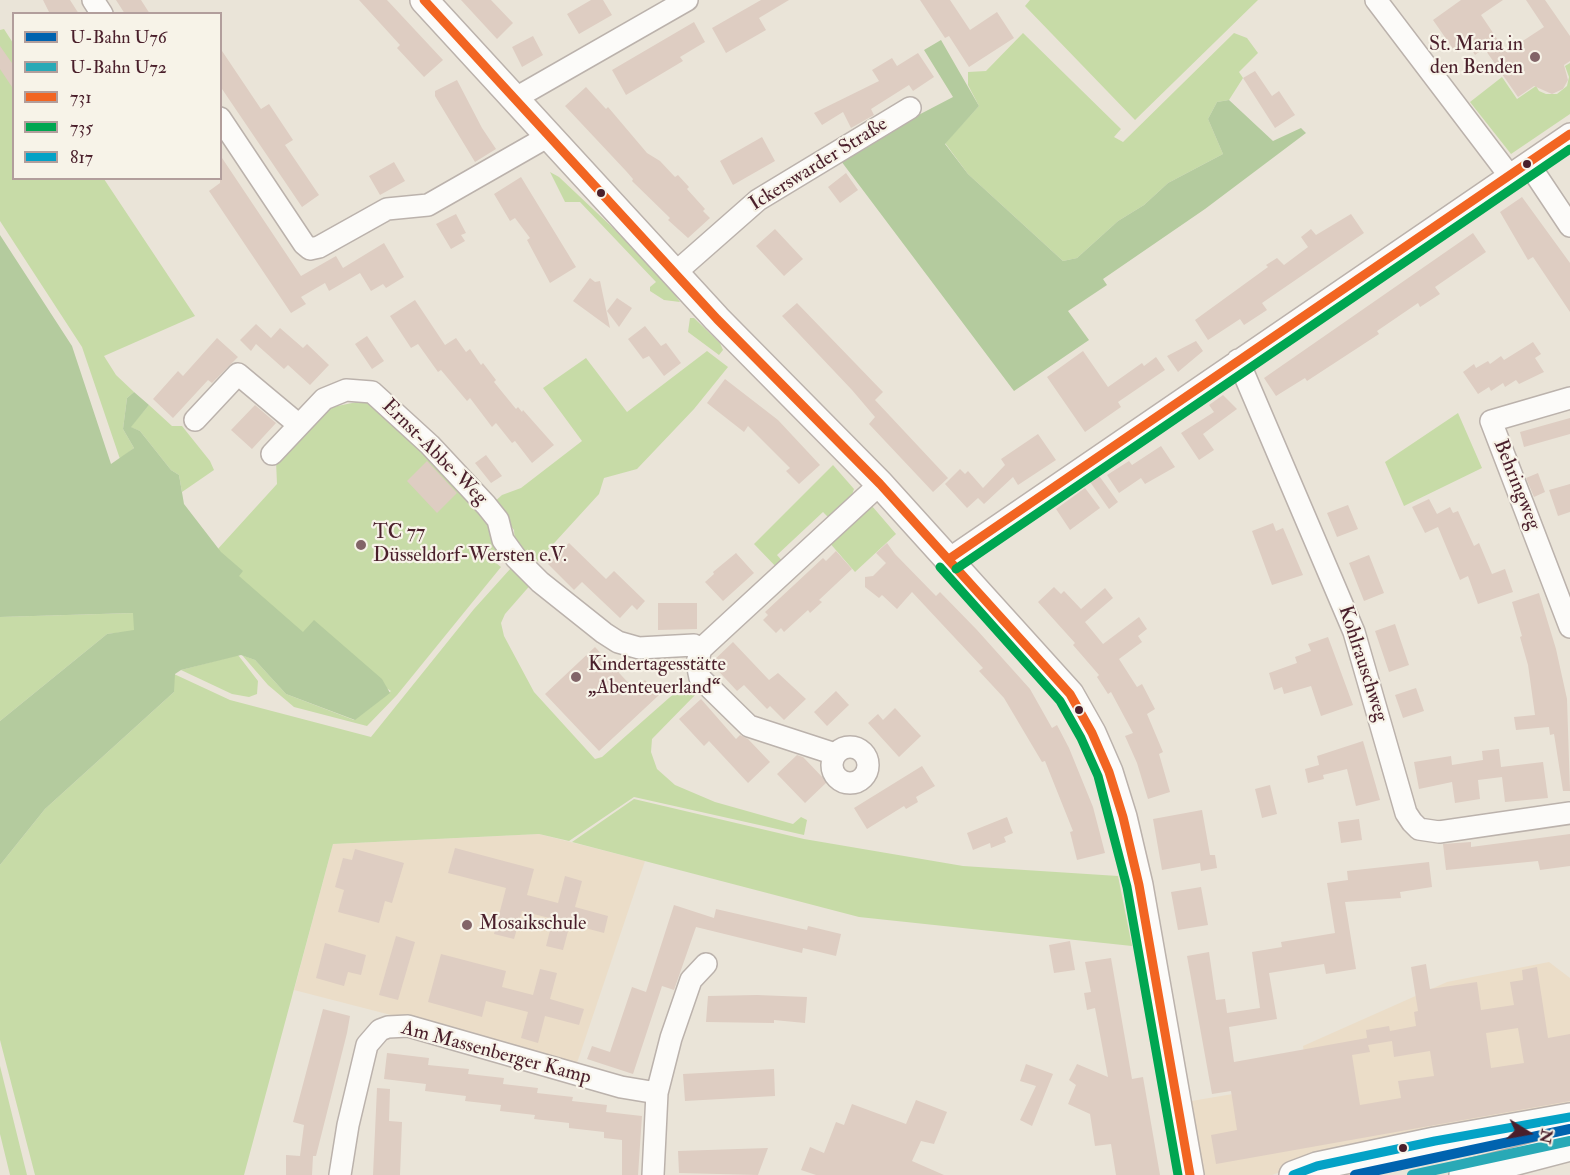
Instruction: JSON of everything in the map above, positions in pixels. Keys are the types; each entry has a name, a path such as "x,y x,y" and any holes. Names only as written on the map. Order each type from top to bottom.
{"main road":[{"path":"424,0 547,137 717,320 880,484 1070,694 1092,732 1109,772 1123,818 1139,885 1190,1175"},
{"path":"1293,1175 1317,1166 1435,1141 1570,1117"},
{"path":"1463,1175 1570,1146"}],"street":[{"path":"513,99 687,0"},
{"path":"1376,0 1509,175"},
{"name":"Ickerswarder Straße","path":"675,273 758,200 910,108"},
{"path":"222,121 304,244 310,249 319,247 387,209 428,205 547,137"},
{"path":"950,560 1570,134"},
{"path":"1528,163 1570,226"},
{"name":"Kohlrauschweg","path":"1238,360 1354,632 1406,813 1412,822 1419,829 1439,832 1570,813"},
{"path":"195,420 238,374 299,425"},
{"name":"Ernst-Abbe-Weg","path":"272,454 324,399 346,390 372,392 430,445 486,505 498,520 503,540 516,558 540,582 604,633 618,642 639,648 694,645 701,649"},
{"name":"Behringweg","path":"1570,398 1491,421 1570,627"},
{"path":"835,754 749,726 700,678 697,663 701,649 880,484"},
{"path":"653,1175 657,1094 671,1038 691,981 706,964"},
{"name":"Am Massenberger Kamp","path":"340,1175 348,1125 368,1045 372,1037 388,1027 408,1026 621,1087 657,1094"}],"shaded area":[{"name":"Mosaikschule","path":"539,834 645,861 577,1063 294,990 333,844"},
{"path":"1549,962 1570,978 1570,1111 1314,1159 1272,1175 1193,1175 1180,1103 1309,1081 1303,1046 1447,982"}],"green space":[{"path":"1030,0 1258,0 1135,120 1025,6"},
{"path":"4,29 12,41 12,180 105,180 195,316 104,356 116,375 134,392 127,398 123,429 134,448 120,459 82,347 0,221 0,30"},
{"path":"1023,33 1121,129 1114,137 1123,142 1234,33 1247,38 1258,53 1239,72 1243,78 1229,100 1217,102 1208,119 1223,154 1168,183 1144,205 1118,221 1077,258 1063,261 968,174 945,143 979,106 968,85 968,72 986,71"},
{"path":"941,40 979,106 945,144 968,174 1063,261 1077,258 1118,221 1144,205 1168,183 1223,154 1208,119 1217,102 1229,100 1273,141 1301,128 1306,133 1205,209 1103,279 1107,285 1068,311 1089,340 1014,391 838,157 953,97 924,50"},
{"path":"1570,63 1570,114 1511,154 1470,102 1502,77 1517,99 1536,86 1539,91 1546,94 1557,94 1567,86 1569,77 1565,66"},
{"path":"550,172 559,177 612,227 669,286 680,302 664,300 650,291 650,287 656,282 580,202 565,202"},
{"path":"0,235 72,346 111,464 134,448 123,429 127,398 134,392 149,405 131,427 140,431 171,470 179,475 184,504 221,552 243,571 239,576 303,632 314,620 382,679 390,693 355,720 286,694 255,660 241,655 181,670 175,674 174,692 45,809 0,865 0,721 107,634 134,630 133,613 0,617"},
{"path":"690,318 694,318 720,343 723,350 719,355 688,332"},
{"path":"707,351 728,367 694,409 637,469 604,478 599,494 535,564 515,546 514,530 492,504 502,495 521,488 582,441 543,388 586,358 627,412"},
{"name":"TC 77 Düsseldorf-Wersten e.V.","path":"376,398 429,447 502,543 496,563 501,567 397,695 367,726 294,707 268,685 242,655 255,660 286,694 354,720 391,691 301,636 234,578 216,551 277,484 276,461 323,409"},
{"path":"149,405 172,426 182,426 210,461 214,470 182,492 179,475 171,470 140,431 130,427"},
{"path":"1458,413 1482,468 1404,506 1385,462"},
{"path":"833,465 854,489 846,507 832,521 823,512 777,555 785,564 780,571 754,544"},
{"path":"867,506 872,506 896,534 855,572 828,541"},
{"path":"516,567 533,582 505,614 501,623 504,636 534,692 595,759 602,757 686,683 697,693 652,739 651,752 657,769 675,785 715,802 793,824 801,817 807,820 804,835 634,797 569,841 539,834 333,844 244,1175 35,1175 0,1040 0,865 45,809 174,692 174,674 230,700 371,737 474,609 511,568"},
{"path":"134,613 134,631 107,634 0,721 0,617"},
{"path":"238,655 258,681 257,694 249,697 232,694 181,670"},
{"path":"634,799 804,839 963,866 1118,876 1132,946 859,917 572,842"},
{"path":"0,1066 27,1175 10,1175 0,1134"}],"building":[{"path":"43,0 70,0 78,12 49,12"},
{"path":"116,0 141,0 149,12 124,12"},
{"path":"359,0 387,0 443,60 424,77 397,48 400,45"},
{"path":"461,0 491,0 513,23 497,39"},
{"path":"591,0 603,0 612,15 579,34 567,14"},
{"path":"761,0 789,0 759,18 766,30 726,53 712,28"},
{"path":"920,0 950,0 970,30 997,12 1014,38 969,67 949,36 945,38"},
{"path":"1461,0 1503,0 1481,15 1506,52 1544,27 1526,0 1545,0 1570,36 1570,61 1564,65 1568,80 1563,89 1552,94 1534,86 1518,97 1484,48 1475,55 1468,44 1456,53 1433,20"},
{"path":"694,22 705,42 680,57 683,61 626,95 612,70"},
{"path":"533,36 543,55 522,67 512,47"},
{"path":"0,46 12,63 12,87 0,69"},
{"path":"222,51 261,109 269,104 293,140 285,145 319,195 302,207 222,89"},
{"path":"918,53 934,77 913,91 909,85 871,109 874,115 851,128 843,112 822,125 814,113 879,81 872,70 892,58 897,66"},
{"path":"1255,71 1272,96 1279,91 1295,115 1275,128 1243,78"},
{"path":"457,80 482,128 496,149 475,162 435,96 435,91"},
{"path":"586,87 606,109 608,107 647,153 660,161 675,177 678,175 705,209 703,211 710,218 688,238 668,220 670,218 632,181 633,179 626,171 565,106"},
{"path":"762,137 775,161 733,185 720,161"},
{"path":"222,158 301,276 336,256 343,268 384,243 404,277 386,288 383,284 371,291 360,273 329,291 325,283 301,297 306,304 291,313 209,191 220,183"},
{"path":"394,162 405,181 380,195 369,176"},
{"path":"846,173 858,190 840,203 828,187"},
{"path":"521,177 576,267 550,283 527,240 530,238 515,218 510,221 494,194"},
{"path":"1522,197 1570,263 1570,312 1533,257 1528,260 1500,212"},
{"path":"456,214 466,233 461,235 465,241 451,249 436,224"},
{"path":"1351,214 1364,233 1262,303 1267,310 1244,325 1240,319 1208,340 1195,320 1268,267 1266,265 1277,258 1284,265 1308,247 1301,237 1311,229 1316,235"},
{"path":"775,229 803,259 784,276 756,246"},
{"path":"1473,233 1486,252 1435,287 1440,294 1420,307 1418,303 1377,331 1379,334 1307,381 1305,378 1276,396 1264,378"},
{"path":"590,278 595,282 600,281 610,328 573,301"},
{"path":"617,298 632,308 619,327 607,311"},
{"path":"415,300 445,345 456,338 466,352 470,349 516,409 518,407 522,412 523,410 554,445 532,463 515,441 512,443 496,423 492,427 470,398 467,401 441,370 438,372 418,344 411,348 390,316"},
{"path":"797,303 883,392 875,400 948,478 933,492 869,424 875,417 852,390 782,316"},
{"path":"256,324 271,338 280,328 303,348 307,344 329,365 310,385 288,365 284,369 256,344 251,351 240,340"},
{"path":"645,326 661,346 666,343 681,363 664,376 649,356 643,359 628,339"},
{"path":"367,336 384,361 372,369 355,344"},
{"path":"217,338 238,357 212,383 208,380 173,418 153,399 178,371 183,376"},
{"path":"1196,341 1203,351 1178,372 1167,356"},
{"path":"1533,342 1541,354 1535,358 1544,372 1519,384 1516,380 1505,387 1503,383 1491,391 1489,387 1478,394 1463,372 1474,364 1476,368 1488,361 1490,364 1501,356 1504,360"},
{"path":"1083,351 1108,387 1142,363 1144,366 1156,357 1165,370 1118,402 1121,407 1085,432 1047,377"},
{"path":"725,379 778,420 820,465 799,484 786,471 790,468 748,426 744,432 707,403"},
{"path":"1223,395 1237,409 1203,434 1214,450 1199,460 1181,433 1214,412 1209,405"},
{"path":"255,405 276,423 252,449 231,430"},
{"path":"1570,418 1570,434 1524,447 1520,432"},
{"path":"1038,434 1056,460 1018,485 1013,477 984,504 978,498 967,508 945,484 960,469 965,474 968,471 983,488 1005,465 1001,459"},
{"path":"1161,446 1175,467 1145,484 1141,478 1119,493 1107,475 1129,461 1132,465"},
{"path":"486,455 502,476 491,483 475,463"},
{"path":"427,461 457,493 437,513 407,481"},
{"path":"1097,473 1118,502 1109,509 1088,479"},
{"path":"1538,473 1545,492 1534,497 1526,478"},
{"path":"1570,484 1570,512 1558,516 1549,490"},
{"path":"1085,488 1100,508 1070,530 1056,509"},
{"path":"1429,499 1437,514 1450,507 1453,513 1458,511 1474,546 1479,543 1492,574 1505,569 1513,592 1478,604 1468,576 1460,580 1438,527 1425,533 1412,507"},
{"path":"1348,505 1358,529 1337,537 1327,513"},
{"path":"1273,523 1276,531 1283,528 1303,575 1272,585 1252,531"},
{"path":"569,543 606,579 614,571 645,601 637,610 632,605 620,618 582,582 574,590 548,564"},
{"path":"887,543 936,596 940,592 977,630 1030,689 1052,728 1057,725 1093,807 1105,853 1077,860 1070,832 1073,831 1045,761 1042,762 1004,698 979,671 983,668 912,592 897,609 882,595 879,598 865,587 865,577 873,576 886,563 876,553"},
{"path":"836,551 852,569 819,600 822,602 810,613 808,610 784,632 781,628 776,633 763,620 768,615 765,612 823,558 826,561"},
{"path":"736,553 754,573 723,601 705,582 714,574 713,572"},
{"path":"1369,555 1384,593 1364,601 1349,563"},
{"path":"1054,587 1061,594 1064,591 1081,609 1105,588 1113,598 1085,622 1103,644 1139,617 1147,629 1138,636 1142,642 1119,659 1137,687 1142,684 1155,709 1147,714 1163,752 1159,754 1170,792 1148,799 1137,763 1125,736 1133,733 1111,692 1108,694 1097,677 1099,675 1073,645 1075,643 1038,602"},
{"path":"1539,593 1556,649 1567,699 1570,791 1563,791 1554,734 1550,735 1549,727 1516,730 1514,717 1535,715 1528,665 1512,602"},
{"path":"658,603 697,603 697,629 658,630"},
{"path":"1395,624 1409,665 1389,672 1375,631"},
{"path":"1328,637 1353,705 1321,716 1311,686 1284,694 1282,687 1274,690 1269,673 1297,663 1295,657 1311,651 1308,644"},
{"path":"733,642 769,680 778,673 806,699 784,720 770,706 767,709 744,685 737,691 711,663"},
{"path":"595,647 635,690 645,680 659,695 599,751 545,694"},
{"path":"1416,688 1424,711 1403,718 1395,695"},
{"path":"836,691 849,705 827,726 814,712"},
{"path":"701,699 736,739 740,735 748,739 770,762 748,783 709,741 704,746 679,719"},
{"path":"895,708 921,736 899,757 868,723 878,714 883,720"},
{"path":"1363,741 1380,800 1356,806 1347,769 1323,775 1324,779 1308,783 1305,769 1319,765 1317,756"},
{"path":"1499,749 1501,767 1543,762 1548,798 1505,802 1502,777 1478,780 1480,799 1455,803 1452,782 1419,789 1414,762 1451,756 1452,765 1483,760 1482,751"},
{"path":"797,755 803,757 827,782 805,803 777,774"},
{"path":"922,766 935,786 916,797 918,802 906,809 904,806 867,829 854,808"},
{"path":"1270,785 1277,814 1262,818 1255,789"},
{"path":"1202,810 1210,855 1215,855 1217,868 1201,871 1200,863 1162,870 1153,819"},
{"path":"1007,817 1013,833 1004,837 1006,842 991,848 990,843 973,850 967,833"},
{"path":"1359,819 1362,840 1341,843 1338,822"},
{"path":"1570,834 1570,866 1540,870 1538,861 1446,870 1443,844 1471,842 1471,847"},
{"path":"455,848 534,869 527,895 558,903 565,876 582,881 575,907 608,916 604,933 570,924 563,950 546,946 553,919 522,911 514,939 494,934 506,888 448,873"},
{"path":"355,849 404,863 392,903 385,901 379,923 338,912 344,890 335,887 343,858 352,860"},
{"path":"1429,862 1432,887 1400,892 1401,898 1345,902 1356,969 1326,974 1324,964 1269,973 1277,1019 1229,1027 1234,1062 1367,1038 1368,1045 1366,1030 1389,1026 1390,1031 1416,1026 1414,1012 1418,1011 1411,967 1426,964 1430,989 1477,982 1481,1010 1514,1005 1510,982 1523,980 1522,970 1537,967 1548,1038 1570,1034 1570,1101 1216,1164 1211,1135 1237,1130 1231,1091 1212,1094 1187,956 1209,952 1216,1000 1225,999 1227,1013 1260,1008 1252,952 1282,947 1281,942 1335,933 1327,883 1348,880 1347,871","holes":["1518,1028 1524,1063 1491,1068 1486,1033","1392,1041 1394,1057 1430,1051 1434,1076 1398,1081 1401,1098 1360,1105 1352,1055 1370,1052 1368,1045"]},
{"path":"1201,887 1208,925 1178,930 1171,892"},
{"path":"674,905 714,918 716,909 807,930 808,926 841,934 836,956 803,948 802,953 696,927 674,990 662,986 633,1074 587,1059 592,1046 610,1052 632,987 646,992"},
{"path":"396,936 415,942 398,1000 379,995"},
{"path":"1070,941 1075,970 1054,973 1049,945"},
{"path":"325,943 366,955 361,975 348,972 344,986 316,978"},
{"path":"441,954 506,971 502,987 533,995 540,969 557,973 550,999 584,1009 579,1025 545,1016 538,1043 521,1038 528,1012 486,1001 482,1017 428,1002"},
{"path":"1111,958 1132,1079 1143,1077 1160,1175 1116,1175 1111,1144 1095,1146 1090,1114 1068,1104 1076,1085 1069,1080 1077,1064 1108,1077 1095,1008 1087,1010 1084,993 1091,992 1085,962"},
{"path":"708,996 807,997 805,1023 774,1020 774,1023 706,1022"},
{"path":"323,1009 350,1016 347,1033 316,1156 313,1156 312,1175 286,1175 286,1155 300,1156 304,1125 293,1122"},
{"path":"387,1053 429,1058 428,1065 469,1069 468,1074 504,1078 503,1084 538,1088 537,1093 573,1097 572,1101 607,1105 606,1112 642,1116 638,1175 622,1175 622,1140 604,1138 604,1132 569,1128 569,1123 534,1119 535,1115 500,1111 501,1105 465,1101 466,1096 425,1091 426,1084 384,1079"},
{"path":"1026,1064 1053,1074 1032,1126 1020,1120 1036,1086 1020,1081"},
{"path":"774,1069 775,1096 685,1101 683,1074"},
{"path":"377,1088 390,1089 389,1121 402,1122 400,1175 373,1175"},
{"path":"916,1100 947,1112 934,1144 921,1141 912,1161 944,1175 816,1175 801,1170 810,1147 824,1153 836,1122 844,1125 852,1104 906,1124"},
{"path":"768,1148 758,1175 679,1173 678,1151"}],"metro line":[{"name":"U76","path":"1355,1175 1570,1129"},
{"name":"U72","path":"1412,1175 1570,1141"}],"transit line":[{"name":"731","path":"424,0 717,319 880,484 1070,694 1092,733 1109,772 1123,817 1139,885 1190,1175"},
{"name":"731","path":"949,559 1570,134"},
{"name":"735","path":"956,569 1570,149"},
{"name":"735","path":"940,567 1060,701 1081,738 1098,776 1127,887 1178,1175"},
{"name":"817","path":"1293,1175 1317,1166 1435,1141 1570,1117"}],"place":[{"name":"St. Maria in den Benden","path":"1535,57"},
{"name":"TC 77 Düsseldorf-Wersten e.V.","path":"361,545"},
{"name":"Kindertagesstätte „Abenteuerland“","path":"576,677"},
{"name":"Mosaikschule","path":"467,925"}]}
